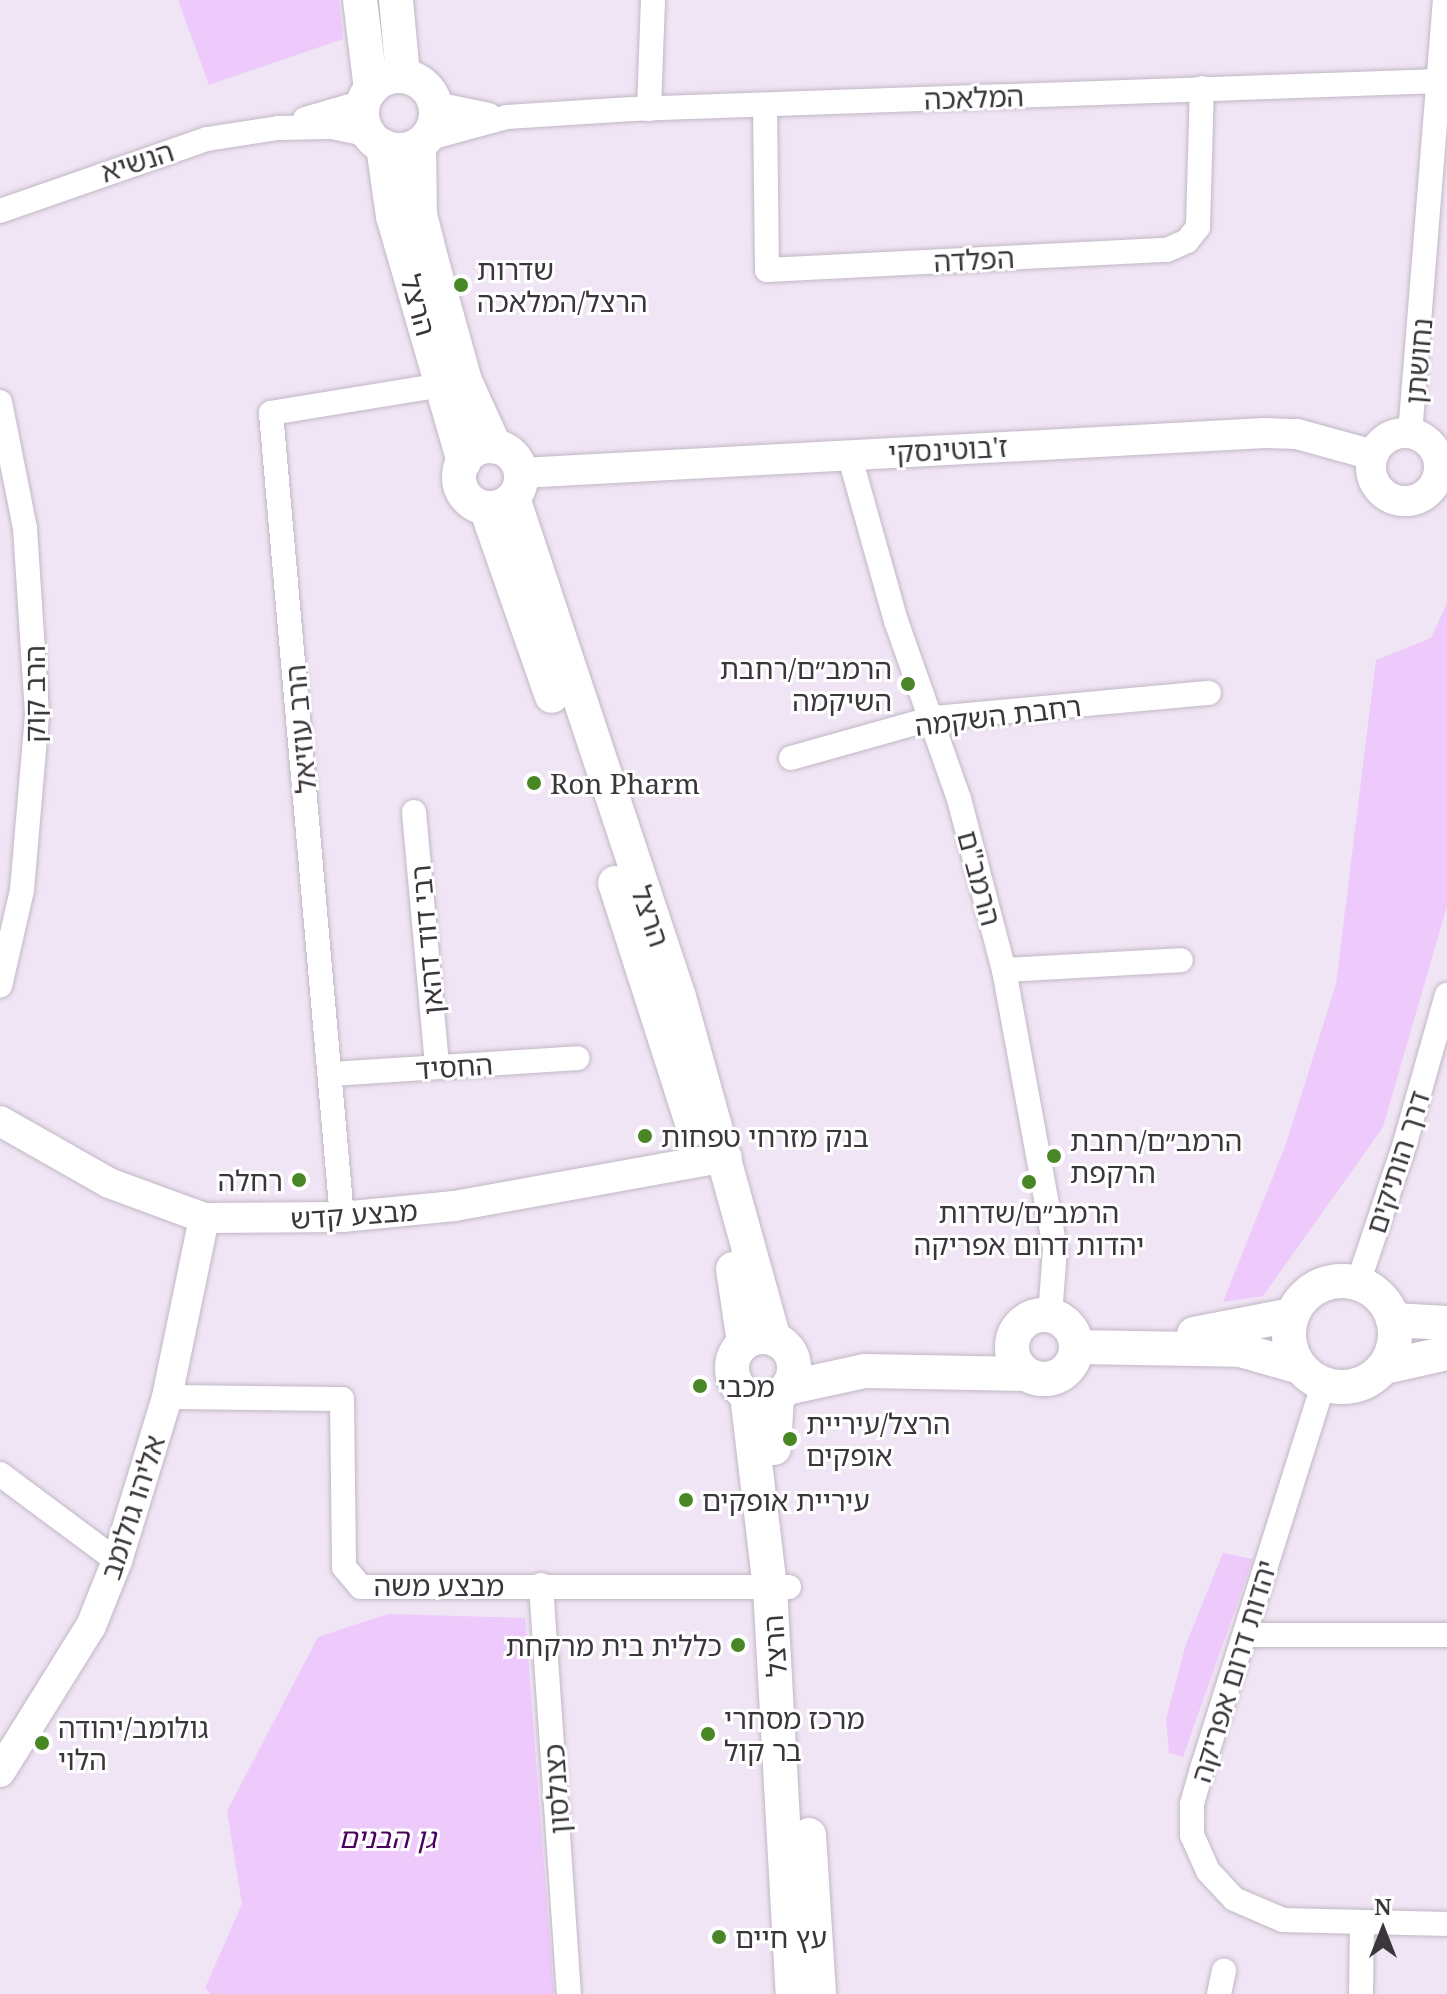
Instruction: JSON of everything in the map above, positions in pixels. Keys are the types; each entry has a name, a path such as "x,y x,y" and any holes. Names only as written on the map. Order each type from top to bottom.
{"main road":[{"name":"הרצל","path":"360,0 372,118 393,216 464,462 463,491 507,493 749,1259 769,1344 794,1371 770,1393 780,1587 793,1994"},
{"path":"396,0 403,76"},
{"path":"403,76 424,85 436,104 436,117 422,142 401,150 372,118 386,78 403,76"},
{"name":"הרצל","path":"422,142 420,215 465,381 495,447"},
{"path":"464,462 477,450 495,447 509,453 507,493"},
{"path":"1311,1376 1288,1335 1292,1315 1312,1290 1327,1283 1358,1283 1385,1302 1393,1320 1393,1351 1385,1367"},
{"path":"865,1371 770,1393 731,1369 769,1344 817,1365 865,1371 1019,1360 1056,1377 1071,1365 1076,1347 1067,1324 1050,1315 1026,1320 1019,1360"},
{"path":"1076,1347 1125,1344 1292,1315"},
{"path":"1393,1320 1447,1323"},
{"path":"1125,1344 1240,1350 1311,1376 1354,1386 1385,1367 1447,1353"},
{"name":"הרצל","path":"780,1587 819,1994"}],"street":[{"path":"649,109 653,0"},
{"name":"נחושתן","path":"1410,434 1441,81 1445,0"},
{"name":"המלאכה","path":"422,142 507,117 649,109 1441,81"},
{"name":"הפלדה","path":"765,106 767,270 1167,250 1187,241 1198,227 1202,88"},
{"name":"המלאכה","path":"436,104 507,117"},
{"name":"הנשיא","path":"0,211 138,159 207,139 372,118"},
{"name":"הנשיא","path":"278,128 332,127 372,118"},
{"name":"הרב עוזיאל","path":"342,1217 332,1074 271,413 442,385"},
{"name":"הרב קוק","path":"0,402 25,528 37,715 22,890 0,986"},
{"name":"ז'בוטינסקי","path":"507,493 849,454 1265,433 1310,436 1373,455"},
{"path":"1410,434 1433,448 1443,475 1427,493 1397,500 1378,488 1373,455 1384,440 1410,434"},
{"name":"הרמב\"ם","path":"849,454 896,621 933,718 1004,970 1055,1249 1056,1285 1050,1315"},
{"name":"רחבת השקמה","path":"791,758 933,718 1209,693"},
{"name":"רבי דוד דהאן","path":"414,812 437,1067"},
{"path":"1004,970 1181,960"},
{"name":"דרך הותיקים","path":"1358,1283 1405,1143 1447,995"},
{"name":"החסיד","path":"332,1074 577,1058"},
{"name":"מבצע קדש","path":"0,1121 109,1183 204,1218 342,1217 553,1191 716,1159"},
{"name":"אליהו גולומב","path":"0,1772 91,1626 117,1561 167,1397 204,1218"},
{"name":"יהדות דרום אפריקה","path":"1311,1376 1247,1635 1192,1804 1192,1835 1208,1871 1234,1899 1283,1920 1362,1925 1447,1924"},
{"name":"מבצע משה","path":"167,1397 342,1399 344,1567 361,1587 780,1587"},
{"path":"0,1474 117,1561"},
{"name":"כצנלסון","path":"541,1585 569,1994"},
{"path":"1247,1635 1447,1635"},
{"path":"1361,1994 1362,1925"}],"green space":[{"path":"178,0 339,0 343,39 209,85"},
{"path":"1447,603 1447,906 1383,1127 1263,1296 1223,1302 1286,1144 1336,984 1376,660 1431,638"},
{"path":"1223,1553 1253,1559 1183,1757 1169,1753 1166,1719 1186,1644"},
{"name":"גן הבנים","path":"388,1614 525,1618 554,1994 211,1994 205,1988 242,1904 227,1811 318,1637"}],"place":[{"name":"שדרות הרצל/המלאכה","path":"461,285"},
{"name":"הרמב״ם/רחבת השיקמה","path":"908,684"},
{"name":"Ron Pharm","path":"534,783"},
{"name":"בנק מזרחי טפחות","path":"645,1136"},
{"name":"הרמב״ם/רחבת הרקפת","path":"1054,1156"},
{"name":"רחלה","path":"299,1180"},
{"name":"הרמב״ם/שדרות יהדות דרום אפריקה","path":"1029,1182"},
{"name":"מכבי","path":"700,1386"},
{"name":"הרצל/עיריית אופקים","path":"790,1439"},
{"name":"עיריית אופקים","path":"686,1500"},
{"name":"כללית בית מרקחת","path":"738,1645"},
{"name":"מרכז מסחרי בר קול","path":"708,1734"},
{"name":"גולומב/יהודה הלוי","path":"42,1743"},
{"name":"עץ חיים","path":"719,1937"}]}
